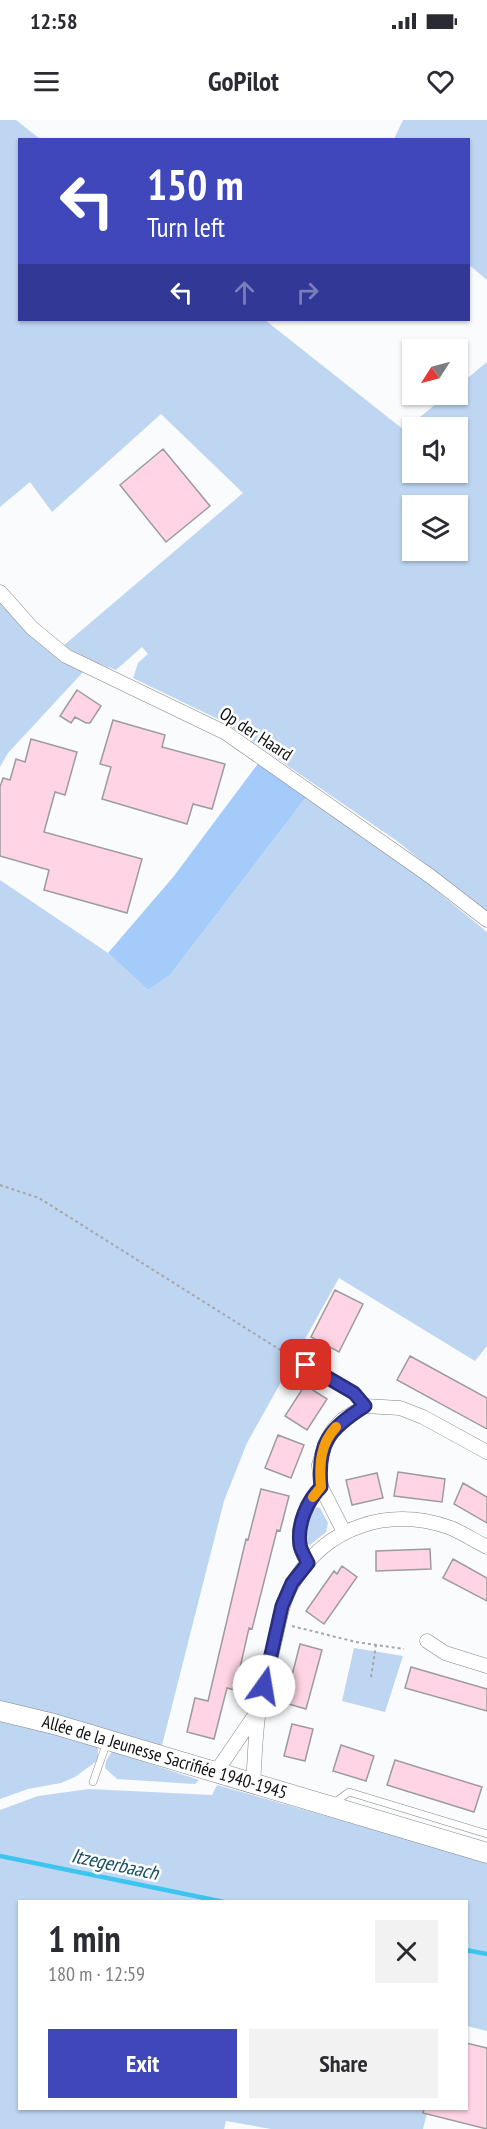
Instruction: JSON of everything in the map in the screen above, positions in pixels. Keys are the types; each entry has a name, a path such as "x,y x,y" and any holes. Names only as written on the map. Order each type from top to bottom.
{"main road":[{"name":"Allée de la Jeunesse Sacrifiée 1940-1945","path":"0,1711 54,1724 487,1853"}],"street":[{"name":"Op der Haard","path":"0,592 32,628 66,656 226,733 430,876 487,920"},
{"path":"344,1532 321,1487 319,1465 325,1444 333,1430 342,1420 365,1406 400,1408 423,1417 487,1452"},
{"path":"308,1563 300,1544 302,1519 313,1496 321,1487"},
{"path":"253,1783 258,1710 282,1606 292,1583 308,1563 344,1532 379,1521 417,1520 453,1529 487,1547"},
{"path":"427,1641 445,1653 487,1666"},
{"path":"216,1772 258,1710"}],"lane":[{"path":"290,1356 354,1393 365,1406"},
{"path":"93,1782 108,1740"},
{"path":"330,1806 349,1792 487,1834"}],"path":[{"path":"0,1185 39,1198 290,1356"},
{"path":"290,1626 356,1642 404,1649"},
{"path":"371,1677 376,1645"}],"shaded area":[{"path":"0,120 16,120 39,138 18,138 18,321 266,321 402,428 402,483 468,483 468,417 420,417 435,405 468,405 468,378 487,362 487,914 397,841 224,722 133,678 138,663 148,654 142,647 116,670 63,646 243,493 161,414 52,512 30,482 0,507"},
{"path":"403,120 487,120 487,280 470,266 470,138 394,138"},
{"path":"0,598 21,625 50,652 84,671 8,753 0,767"},
{"path":"260,761 307,796 170,975 148,990 108,953 174,876"},
{"path":"307,796 410,869 487,932 487,1346 475,1361 339,1278 247,1443 224,1501 161,1749 106,1732 98,1749 98,1760 75,1777 61,1783 28,1789 0,1799 0,880 108,953 148,990 170,975"},
{"path":"317,1507 320,1508 328,1523 326,1532 310,1545 305,1542 307,1527 311,1514"},
{"path":"354,1648 403,1656 385,1712 342,1701"},
{"path":"112,1751 199,1780 195,1784 117,1779 105,1768"},
{"path":"217,1785 487,1862 487,2031 468,2026 468,1900 18,1900 18,2110 428,2110 423,2129 271,2129 226,2121 224,2129 0,2129 0,1810 38,1796 89,1789 212,1795"}],"building":[{"path":"163,449 210,506 166,542 120,485"},
{"path":"77,690 101,706 90,723 75,717 71,723 60,716"},
{"path":"113,720 165,735 162,747 225,764 212,809 193,804 187,824 102,799 111,767 100,764"},
{"path":"31,739 77,752 65,795 55,792 44,832 142,859 127,913 44,890 49,870 0,856 0,787 3,778 10,780 16,759 25,762"},
{"path":"335,1290 363,1304 339,1352 311,1337"},
{"path":"410,1356 487,1398 487,1429 397,1380"},
{"path":"305,1385 327,1399 307,1430 285,1416"},
{"path":"278,1435 304,1445 291,1478 265,1468"},
{"path":"398,1472 445,1479 442,1502 394,1496"},
{"path":"377,1473 383,1498 352,1505 346,1480"},
{"path":"463,1483 487,1497 487,1523 454,1504"},
{"path":"261,1489 289,1496 280,1531 277,1530 252,1629 249,1628 235,1690 227,1688 214,1739 187,1732 195,1698 208,1701 246,1539 248,1540"},
{"path":"430,1549 431,1569 376,1571 376,1551"},
{"path":"453,1559 487,1578 487,1601 443,1578"},
{"path":"342,1566 357,1577 324,1624 306,1611 334,1571 337,1574"},
{"path":"300,1644 322,1650 306,1709 285,1703"},
{"path":"411,1667 487,1689 487,1711 405,1688"},
{"path":"292,1724 313,1729 305,1761 284,1756"},
{"path":"341,1745 374,1756 366,1781 333,1771"},
{"path":"395,1760 482,1787 474,1812 387,1785"},
{"path":"468,2043 487,2048 487,2129 423,2113 424,2110 468,2110"}],"waterway":[{"name":"Itzegerbaach","path":"0,1856 214,1900"},
{"name":"Itzegerbaach","path":"468,1950 487,1954"}],"slow traffic":[{"path":"313,1497 321,1487 319,1465 325,1444 336,1427"}],"route":[{"path":"264,1686 282,1606 292,1583 308,1563 300,1544 302,1519 313,1496 321,1487 319,1465 325,1444 342,1420 365,1406 354,1393 306,1365"}]}
